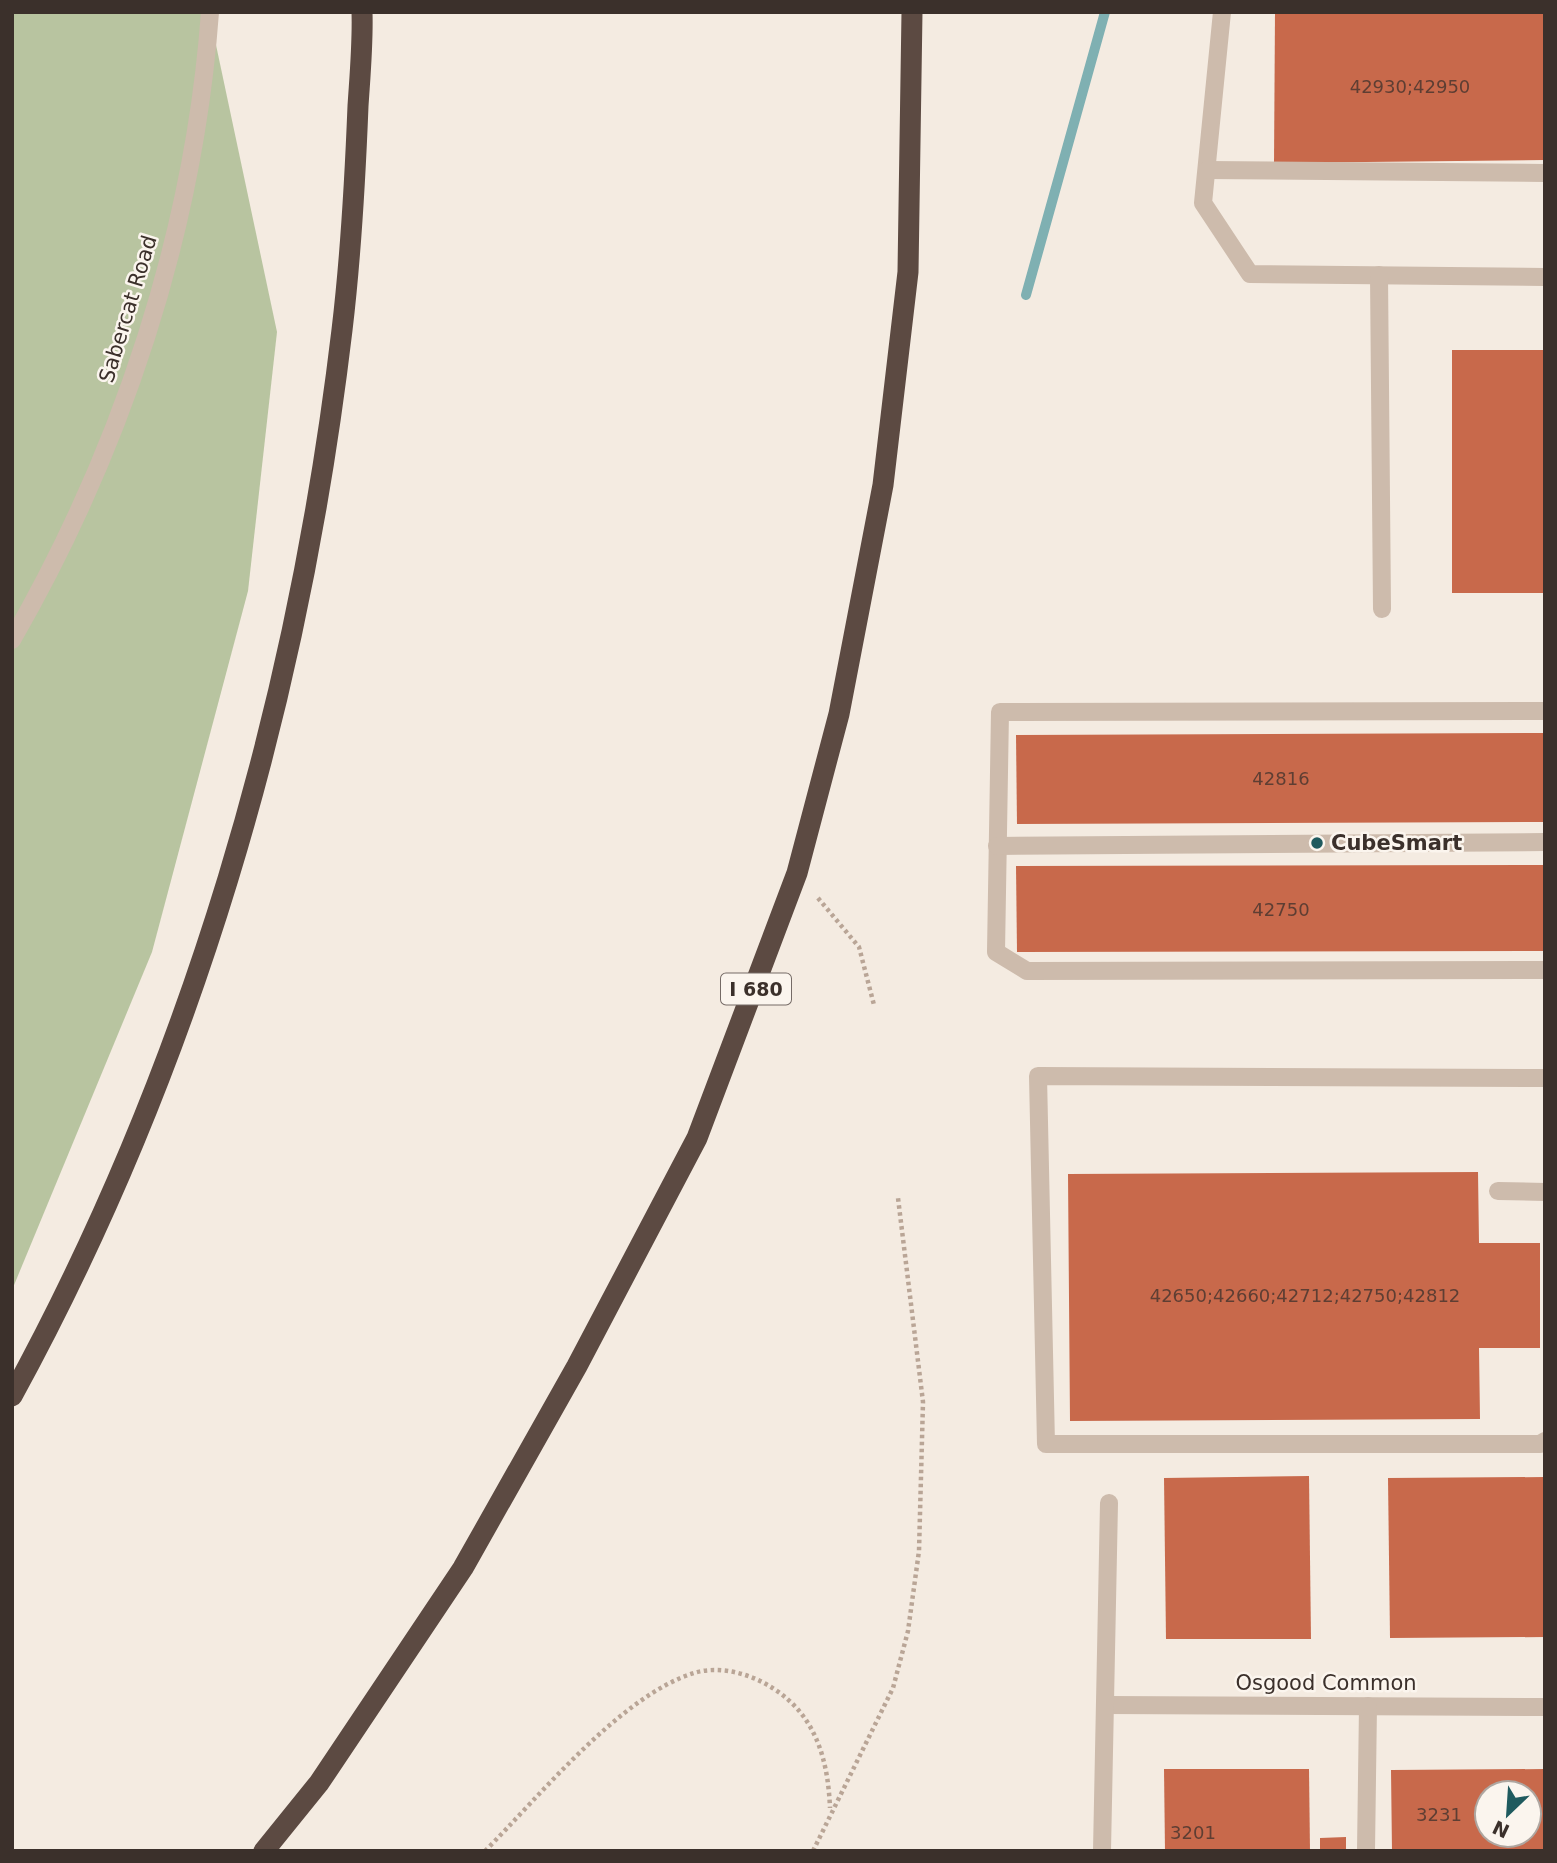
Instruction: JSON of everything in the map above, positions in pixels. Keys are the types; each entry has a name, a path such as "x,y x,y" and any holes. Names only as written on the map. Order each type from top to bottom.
{"highway":[{"path":"12,1396 114,1190 183,1013 243,831 292,640 330,431 353,233 362,12"},
{"name":"I 680","path":"264,1851 319,1783 463,1568 577,1366 698,1138 797,873 839,714 883,485 908,272 912,12"}],"street":[{"name":"Sabercat Road","path":"12,640 35,601 97,472 150,328 184,196 206,66 210,12"},
{"path":"1222,12 1203,203 1250,274 1545,277"},
{"path":"1207,170 1545,173"},
{"path":"1379,275 1382,609"},
{"path":"1545,711 1000,712 996,952 1027,971 1545,970"},
{"path":"997,846 1545,842"},
{"path":"1545,1078 1038,1076 1046,1444 1541,1444 1545,1441"},
{"path":"1497,1191 1545,1192"},
{"path":"1102,1851 1110,1503"},
{"name":"Osgood Common","path":"1107,1705 1545,1707"},
{"path":"1366,1851 1368,1706"}],"path":[{"path":"797,873 859,947 874,1005"},
{"path":"813,1851 893,1688 908,1631 919,1551 923,1402 898,1198"},
{"path":"485,1851 616,1718 664,1685 696,1672 730,1671 762,1681 793,1702 817,1736 829,1775 831,1811"}],"green space":[{"path":"12,12 209,12 277,332 248,591 152,952 12,1290"}],"building":[{"path":"1275,12 1545,12 1545,160 1274,163"},
{"path":"1452,350 1545,350 1545,593 1452,593"},
{"path":"1545,733 1545,822 1017,824 1016,735"},
{"path":"1545,865 1545,951 1017,952 1016,866"},
{"path":"1478,1172 1479,1243 1540,1243 1540,1348 1479,1348 1480,1419 1070,1421 1068,1174"},
{"path":"1309,1476 1311,1639 1166,1639 1164,1478"},
{"path":"1545,1477 1545,1637 1390,1638 1388,1478"},
{"path":"1164,1769 1309,1769 1310,1851 1165,1851"},
{"path":"1545,1769 1545,1851 1392,1851 1391,1770"},
{"path":"1346,1837 1346,1851 1320,1851 1320,1838"}],"waterway":[{"path":"1026,295 1105,12"}],"place":[{"name":"CubeSmart","path":"1317,843"}]}
